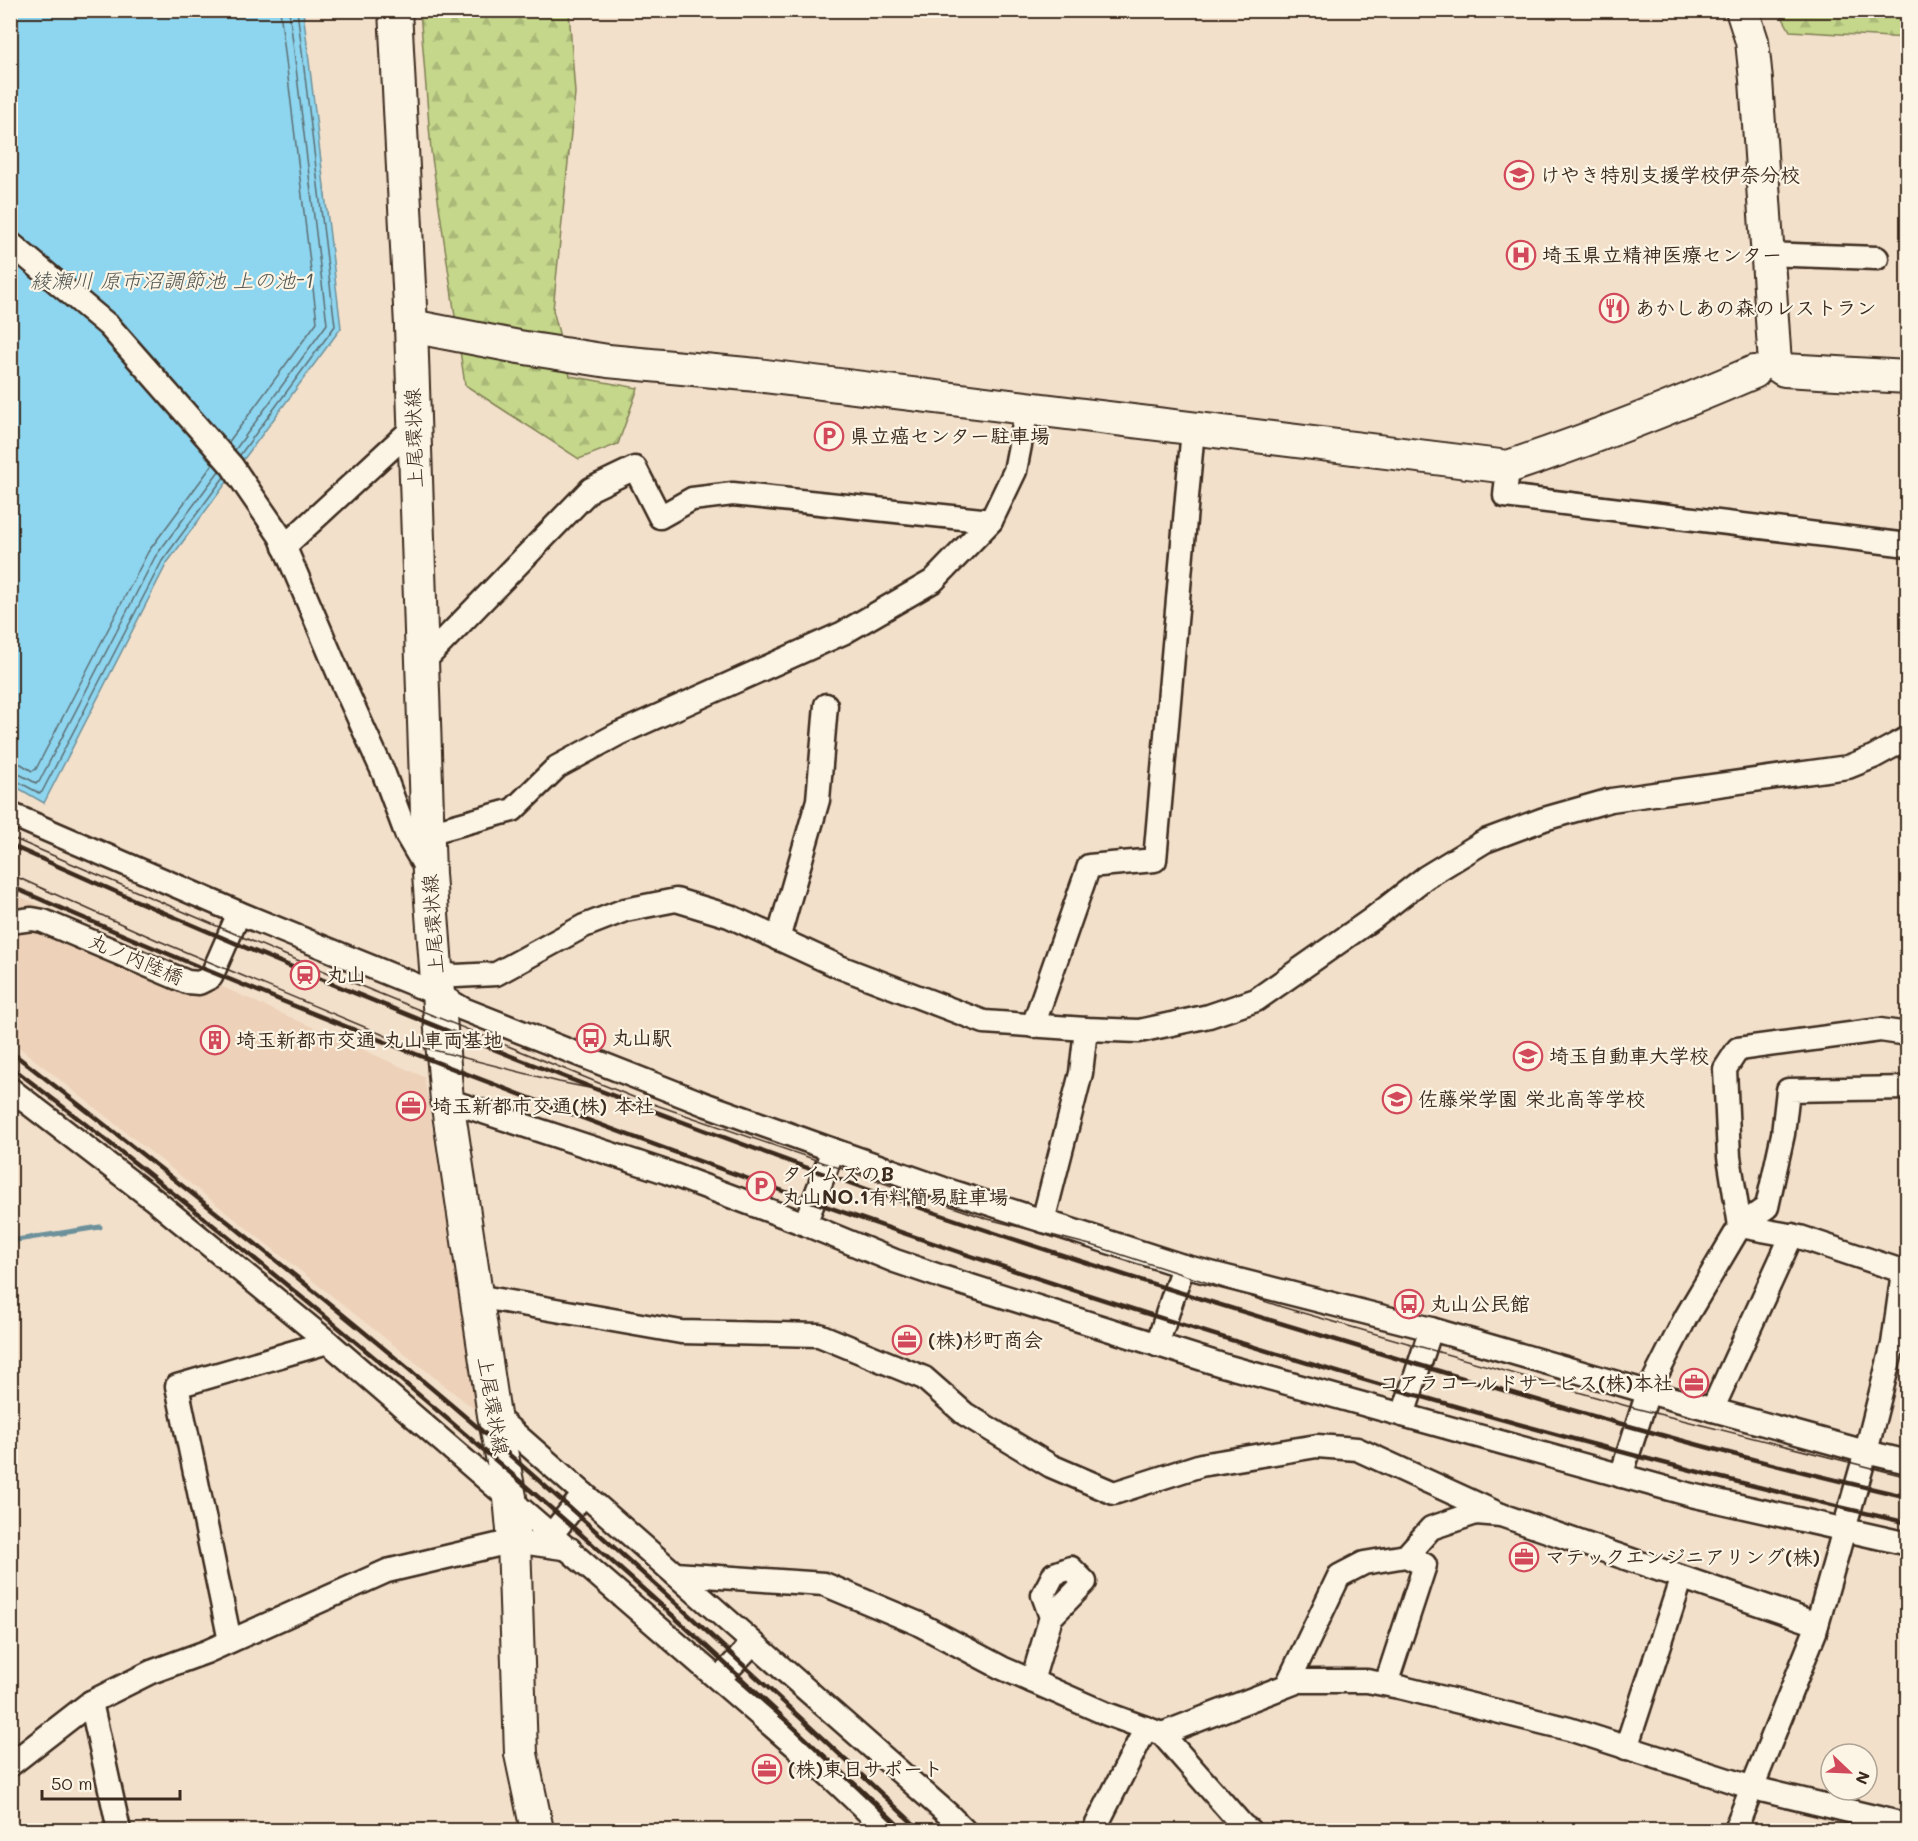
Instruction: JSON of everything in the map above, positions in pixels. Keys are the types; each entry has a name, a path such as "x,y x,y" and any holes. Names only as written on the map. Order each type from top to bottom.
{"street":[{"name":"上尾環状線","path":"395,10 411,326 429,874 437,984 447,1100 494,1415 510,1497 514,1541 521,1754 537,1830"},
{"path":"1742,10 1752,41 1774,364 1778,368 1908,377"},
{"path":"10,243 109,326 232,466 280,536 384,774 407,836 429,874"},
{"path":"1766,254 1877,258"},
{"path":"411,326 608,361 757,375 1508,467 1583,442 1682,404 1754,372"},
{"path":"428,833 513,810 557,767 618,734 843,633 933,581 991,521 1015,471 1027,409"},
{"path":"284,547 414,427"},
{"path":"1033,1026 1089,866 1155,860 1193,429"},
{"path":"1508,467 1505,495 1908,545"},
{"path":"422,663 591,489 635,468 660,517 692,499 733,494 991,521"},
{"path":"778,939 819,800 826,705"},
{"path":"437,984 456,976 495,974 584,926 625,910 676,900 729,916 840,967 984,1023 1139,1031 1209,1016 1256,1000 1372,919 1426,877 1485,841 1544,819 1611,800 1848,767 1873,757 1908,738"},
{"path":"10,814 235,921 437,984 463,1009 707,1105 944,1190 1183,1266 1431,1329 1712,1410 1908,1462"},
{"name":"丸ノ内陸橋","path":"10,922 32,919 54,925 194,983 211,977 235,921"},
{"path":"1043,1221 1081,1073 1086,1029"},
{"path":"1740,1227 1729,1157 1725,1069 1738,1049 1880,1030 1908,1034"},
{"path":"1621,1476 1648,1392 1686,1317 1740,1227 1767,1207 1783,1134 1788,1090 1908,1088"},
{"path":"10,1089 153,1199 328,1342 829,1775 887,1830"},
{"path":"447,1100 666,1172 933,1274 1157,1345 1691,1495 1908,1544"},
{"path":"805,1224 833,1150"},
{"path":"1735,1830 1817,1624 1845,1531 1893,1344 1905,1272 1792,1235 1740,1227"},
{"path":"1712,1410 1792,1235"},
{"path":"1157,1345 1183,1266"},
{"path":"476,1296 681,1332 819,1335 924,1378 965,1414 984,1426 1051,1466 1114,1493 1201,1465 1317,1446 1358,1449 1501,1515 1817,1624"},
{"path":"1403,1415 1431,1329"},
{"path":"230,1641 177,1386 328,1342"},
{"path":"494,1415 964,1830"},
{"path":"552,1534 584,1494"},
{"path":"1406,1556 1431,1528 1476,1513 1501,1515"},
{"path":"10,1766 91,1702 151,1672 206,1652 387,1571 514,1541 570,1549"},
{"path":"1287,1686 1339,1576 1364,1563 1406,1556 1425,1564 1386,1684"},
{"path":"675,1574 824,1584 917,1623 1002,1668 1107,1714 1154,1731 1249,1830"},
{"path":"1626,1748 1678,1589"},
{"path":"1032,1681 1051,1617"},
{"path":"719,1679 753,1642"},
{"path":"1094,1830 1154,1731 1299,1681 1366,1681 1386,1684 1569,1729 1753,1788 1908,1825"},
{"path":"91,1702 119,1830"}],"shaded area":[{"path":"10,892 424,1077 478,1412 11,1041"}],"green space":[{"path":"420,11 569,11 575,93 553,310 570,376 638,388 618,444 579,459 465,385 431,151"},
{"path":"1779,11 1907,11 1907,38 1790,31"}],"water":[{"name":"綾瀬川 原市沼調節池 上の池-1","path":"11,11 303,11 341,328 167,563 44,803 11,784"}],"waterway":[{"path":"10,1241 100,1227"}],"tram line":[{"path":"10,837 275,951 633,1097 988,1219 1098,1247 1282,1307 1627,1406 1908,1477"},
{"path":"10,874 157,940 398,1041 559,1082 604,1091"}],"railway":[{"path":"10,845 320,979 528,1063 738,1143 1026,1244 1476,1382 1691,1443 1908,1497"},
{"path":"10,886 275,998 452,1068 867,1221 1309,1364 1607,1448 1908,1523"},
{"path":"10,1051 303,1282 475,1425 700,1625 920,1830"},
{"path":"10,1066 170,1190 482,1448 736,1673 903,1830"}],"place":[{"name":"けやき特別支援学校伊奈分校","path":"1519,175"},
{"name":"埼玉県立精神医療センター","path":"1521,255"},
{"name":"あかしあの森のレストラン","path":"1614,308"},
{"name":"県立癌センター駐車場","path":"829,436"},
{"name":"丸山","path":"305,975"},
{"name":"丸山駅","path":"591,1038"},
{"name":"埼玉新都市交通 丸山車両基地","path":"215,1040"},
{"name":"埼玉自動車大学校","path":"1528,1056"},
{"name":"佐藤栄学園 栄北高等学校","path":"1397,1099"},
{"name":"埼玉新都市交通(株) 本社","path":"411,1106"},
{"name":"タイムズのB 丸山NO.1有料簡易駐車場","path":"761,1186"},
{"name":"丸山公民館","path":"1409,1304"},
{"name":"(株)杉町商会","path":"907,1340"},
{"name":"コアラコールドサービス(株)本社","path":"1694,1383"},
{"name":"マテックエンジニアリング(株)","path":"1524,1557"},
{"name":"(株)東日サポート","path":"767,1769"}]}
